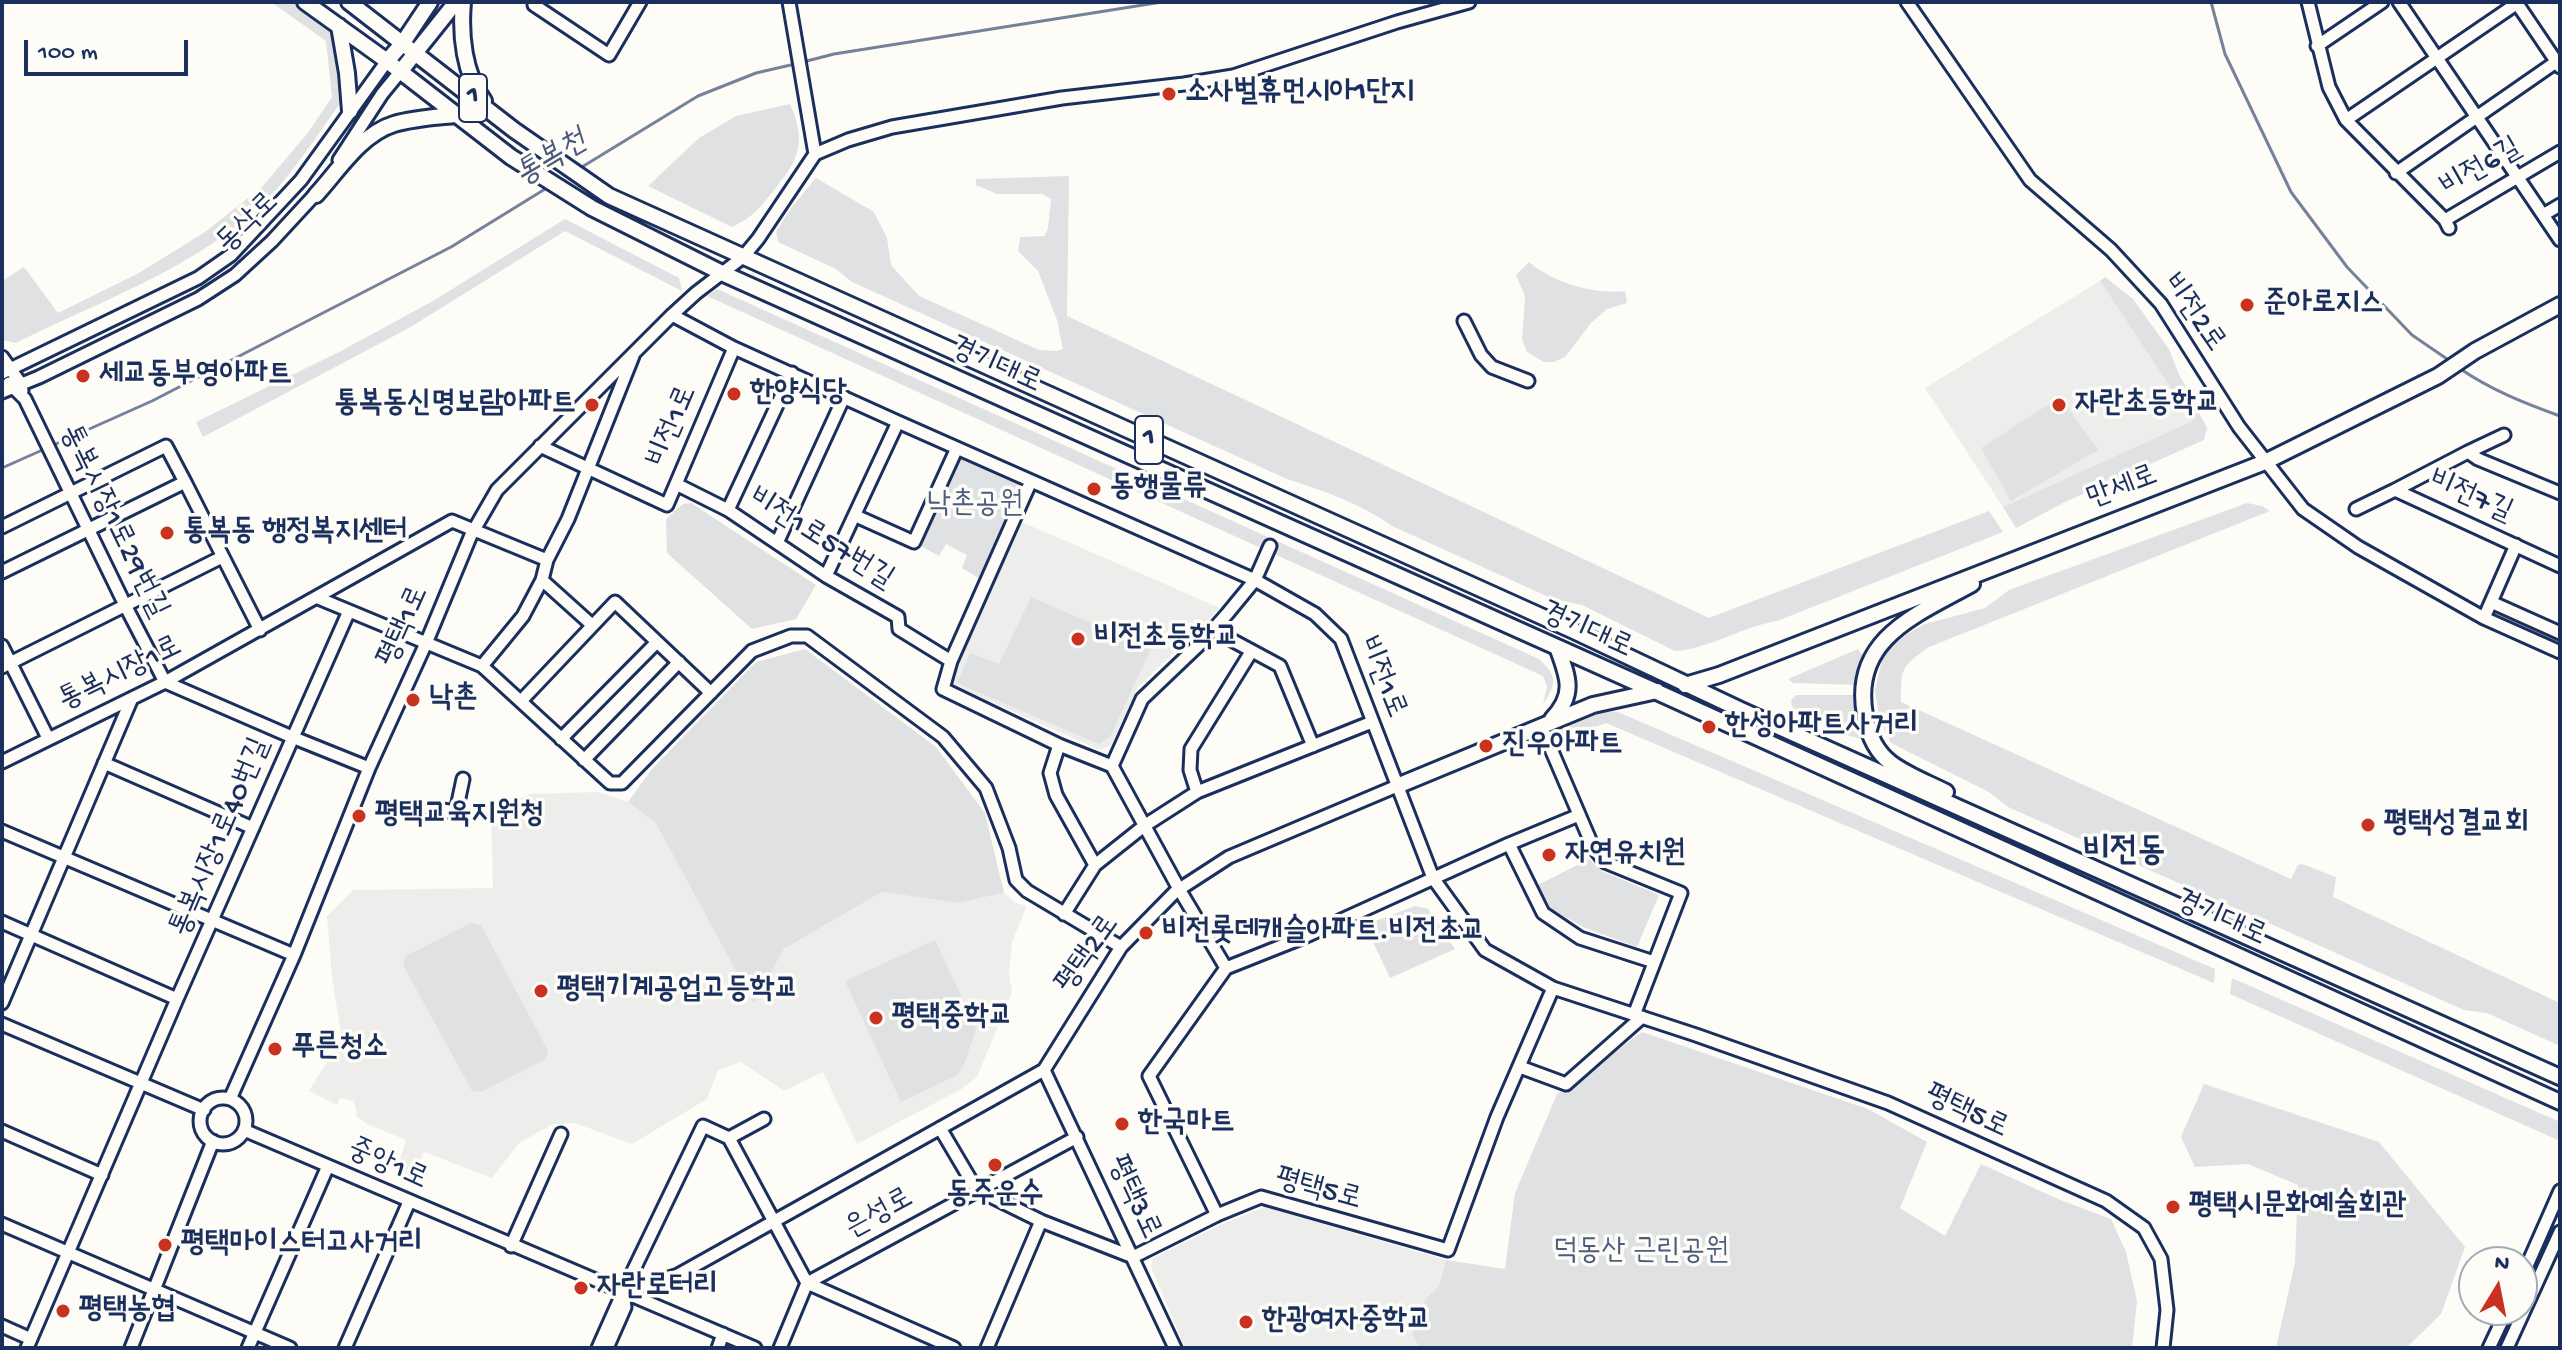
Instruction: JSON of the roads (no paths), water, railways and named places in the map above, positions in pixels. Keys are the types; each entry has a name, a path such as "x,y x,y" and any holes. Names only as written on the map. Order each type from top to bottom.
{"main road":[{"name":"1","path":"305,2 455,115"},
{"name":"1","path":"349,2 492,111"},
{"path":"387,61 430,2"},
{"name":"동삭로","path":"400,72 456,2"},
{"path":"463,2 461,24 469,69 476,90 492,111"},
{"path":"339,26 350,111"},
{"name":"경기대로","path":"492,111 609,196 2560,1077"},
{"path":"316,195 379,130 416,119 455,115"},
{"name":"경기대로","path":"455,115 511,157 592,208 722,273 1655,691 2560,1102"},
{"name":"만세로","path":"1688,685 2265,462 2438,376 2475,351 2560,305"},
{"path":"1974,814 1961,800 1890,762 1874,744 1861,693 1865,672 1877,647 1896,630 2018,558"},
{"path":"1543,727 1563,708 1569,691 1566,670 1557,647"},
{"name":"평택2로","path":"1397,786 1593,705 1688,685"}],"street":[{"path":"533,3 609,55 640,2"},
{"path":"789,2 815,154 892,127 1062,98 1233,76 1397,22 1469,2"},
{"name":"비전2로","path":"1907,2 2030,180 2111,250 2161,304 2239,427 2303,509 2358,547 2484,618 2560,652"},
{"name":"비전6길","path":"2308,2 2329,87 2346,120 2447,224 2560,152"},
{"path":"2317,46 2382,2"},
{"path":"2399,2 2560,240"},
{"name":"비전6길","path":"2346,120 2517,3 2558,64 2396,173"},
{"name":"동삭로","path":"4,372 198,278 231,255 301,180 387,61"},
{"name":"동삭로","path":"17,392 198,299 235,275 316,195 382,94 400,72"},
{"name":"평택1로","path":"230,1099 294,955 369,768 475,529 497,490 672,315 743,257 815,154"},
{"path":"2543,215 2560,205"},
{"path":"672,315 734,348"},
{"path":"1464,321 1481,355 1492,367 1528,381"},
{"name":"비전1로","path":"589,470 667,505 734,348 1255,580 1315,614 1341,639 1397,786"},
{"name":"비전1로","path":"482,666 523,616 542,580 547,560 589,470 634,352"},
{"name":"통복시장1로29번길","path":"2,357 4,372 66,481 165,682"},
{"path":"728,510 792,373"},
{"path":"777,543 844,397"},
{"path":"826,576 898,422"},
{"path":"2468,452 2504,435"},
{"path":"2,527 166,446 260,630"},
{"path":"540,446 589,470"},
{"path":"856,516 914,542 957,448"},
{"name":"비전7길","path":"2395,490 2468,452 2560,493"},
{"path":"1031,481 951,661 943,689 1059,745 1112,766 1226,968"},
{"path":"2,572 185,482"},
{"name":"비전1로57번길","path":"676,484 728,510 826,576 898,617 899,629 951,661"},
{"path":"2356,509 2395,490"},
{"name":"비전7길","path":"2395,490 2560,566"},
{"name":"통복시장1로","path":"2,762 165,682 452,521 475,529"},
{"path":"475,529 547,560"},
{"name":"비전7길","path":"2484,618 2516,545"},
{"path":"1112,766 1142,699 1213,630 1255,580 1270,546"},
{"path":"6,665 222,557"},
{"path":"542,580 592,625"},
{"path":"318,598 482,666 610,783 622,783 752,651 791,636 807,636 943,737 986,788 1009,848 1016,880 1027,891 1121,947"},
{"path":"521,701 615,602 711,693"},
{"path":"2491,602 2560,633"},
{"name":"통복시장1로40번길","path":"29,1344 349,611"},
{"path":"1213,630 1280,666 1313,746"},
{"path":"561,739 657,642"},
{"path":"2,646 6,665 48,738"},
{"path":"1197,792 1190,770 1191,749 1251,652"},
{"path":"584,760 679,662"},
{"path":"165,682 369,768"},
{"path":"2,1003 132,698"},
{"path":"1064,914 1095,865 1144,826 1197,792 1372,722"},
{"path":"1520,1067 1566,1084 1638,1016 1654,962 1681,893 1605,862 1593,847 1543,727"},
{"path":"1059,745 1050,773 1056,795 1095,865"},
{"path":"104,763 253,828"},
{"path":"428,808 456,812 463,779"},
{"name":"평택5로","path":"1397,786 1433,878 1485,950 1553,988 1888,1103 2106,1201 2144,1228 2161,1259 2167,1310 2163,1348"},
{"name":"평택2로","path":"623,1292 678,1275 1044,1070 1121,947 1179,889 1229,857 1397,786"},
{"path":"1217,1215 1149,1076 1226,968 1304,937 1579,815"},
{"path":"2,831 294,955"},
{"path":"1509,844 1543,913 1580,938 1654,962"},
{"path":"2,922 177,999"},
{"name":"평택5로","path":"1133,1257 1261,1197 1448,1250 1497,1117 1553,988"},
{"path":"2,1024 204,1110"},
{"name":"평택3로","path":"1044,1070 1175,1348"},
{"path":"218,1099 230,1099 244,1112 244,1130 232,1142 213,1141 202,1128 204,1110 218,1099"},
{"path":"729,1138 764,1119"},
{"path":"598,1348 703,1126 729,1138 807,1283 954,1348"},
{"path":"940,1128 976,1189 1041,1221 1133,1257"},
{"name":"중앙1로","path":"244,1130 755,1348"},
{"path":"2,1131 102,1175"},
{"path":"511,1246 561,1134"},
{"name":"은성로","path":"807,1283 1077,1137"},
{"path":"131,1348 213,1141"},
{"path":"248,1348 328,1166"},
{"path":"2536,1246 2560,1191"},
{"path":"345,1348 409,1202"},
{"path":"987,1348 1041,1221"},
{"path":"2,1224 290,1348"},
{"path":"2507,1348 2560,1232"},
{"path":"780,1348 807,1283"},
{"path":"607,1348 625,1307 623,1292"},
{"path":"2,1326 29,1344"},
{"path":"2489,1348 2499,1326"},
{"path":"718,1348 723,1334"}],"waterway":[{"name":"통복천","path":"803,62 834,54 1162,2"},
{"path":"2211,2 2225,54 2291,192 2347,267 2412,335 2450,361"},
{"name":"통복천","path":"577,170 698,96 756,73 795,64"},
{"name":"통복천","path":"2,468 152,401 451,247 550,186"},
{"path":"2459,368 2508,395 2560,416"}],"place":[{"name":"소사벌휴먼시아1단지","path":"1169,94"},
{"name":"준아로지스","path":"2247,305"},
{"name":"세교동부영아파트","path":"83,376"},
{"name":"한양식당","path":"734,394"},
{"name":"통복동신명보람아파트","path":"592,405"},
{"name":"자란초등학교","path":"2059,405"},
{"name":"동행물류","path":"1094,489"},
{"name":"통복동 행정복지센터","path":"167,533"},
{"name":"비전초등학교","path":"1078,639"},
{"name":"낙촌","path":"413,700"},
{"name":"한성아파트사거리","path":"1709,727"},
{"name":"진우아파트","path":"1486,746"},
{"name":"평택교육지원청","path":"359,816"},
{"name":"평택성결교회","path":"2368,825"},
{"name":"자연유치원","path":"1549,855"},
{"name":"비전롯데캐슬아파트.비전초교","path":"1146,933"},
{"name":"평택기계공업고등학교","path":"541,991"},
{"name":"평택중학교","path":"876,1018"},
{"name":"푸른청소","path":"275,1049"},
{"name":"한국마트","path":"1122,1124"},
{"name":"동주운수","path":"995,1165"},
{"name":"평택시문화예술회관","path":"2173,1207"},
{"name":"평택마이스터고사거리","path":"165,1245"},
{"name":"자란로터리","path":"581,1288"},
{"name":"평택농협","path":"63,1311"},
{"name":"한광여자중학교","path":"1246,1322"}],"district":[{"name":"비전동","path":"2124,854"}],"park label":[{"name":"낙촌공원","path":"975,506"},
{"name":"덕동산 근린공원","path":"1641,1253"}]}
